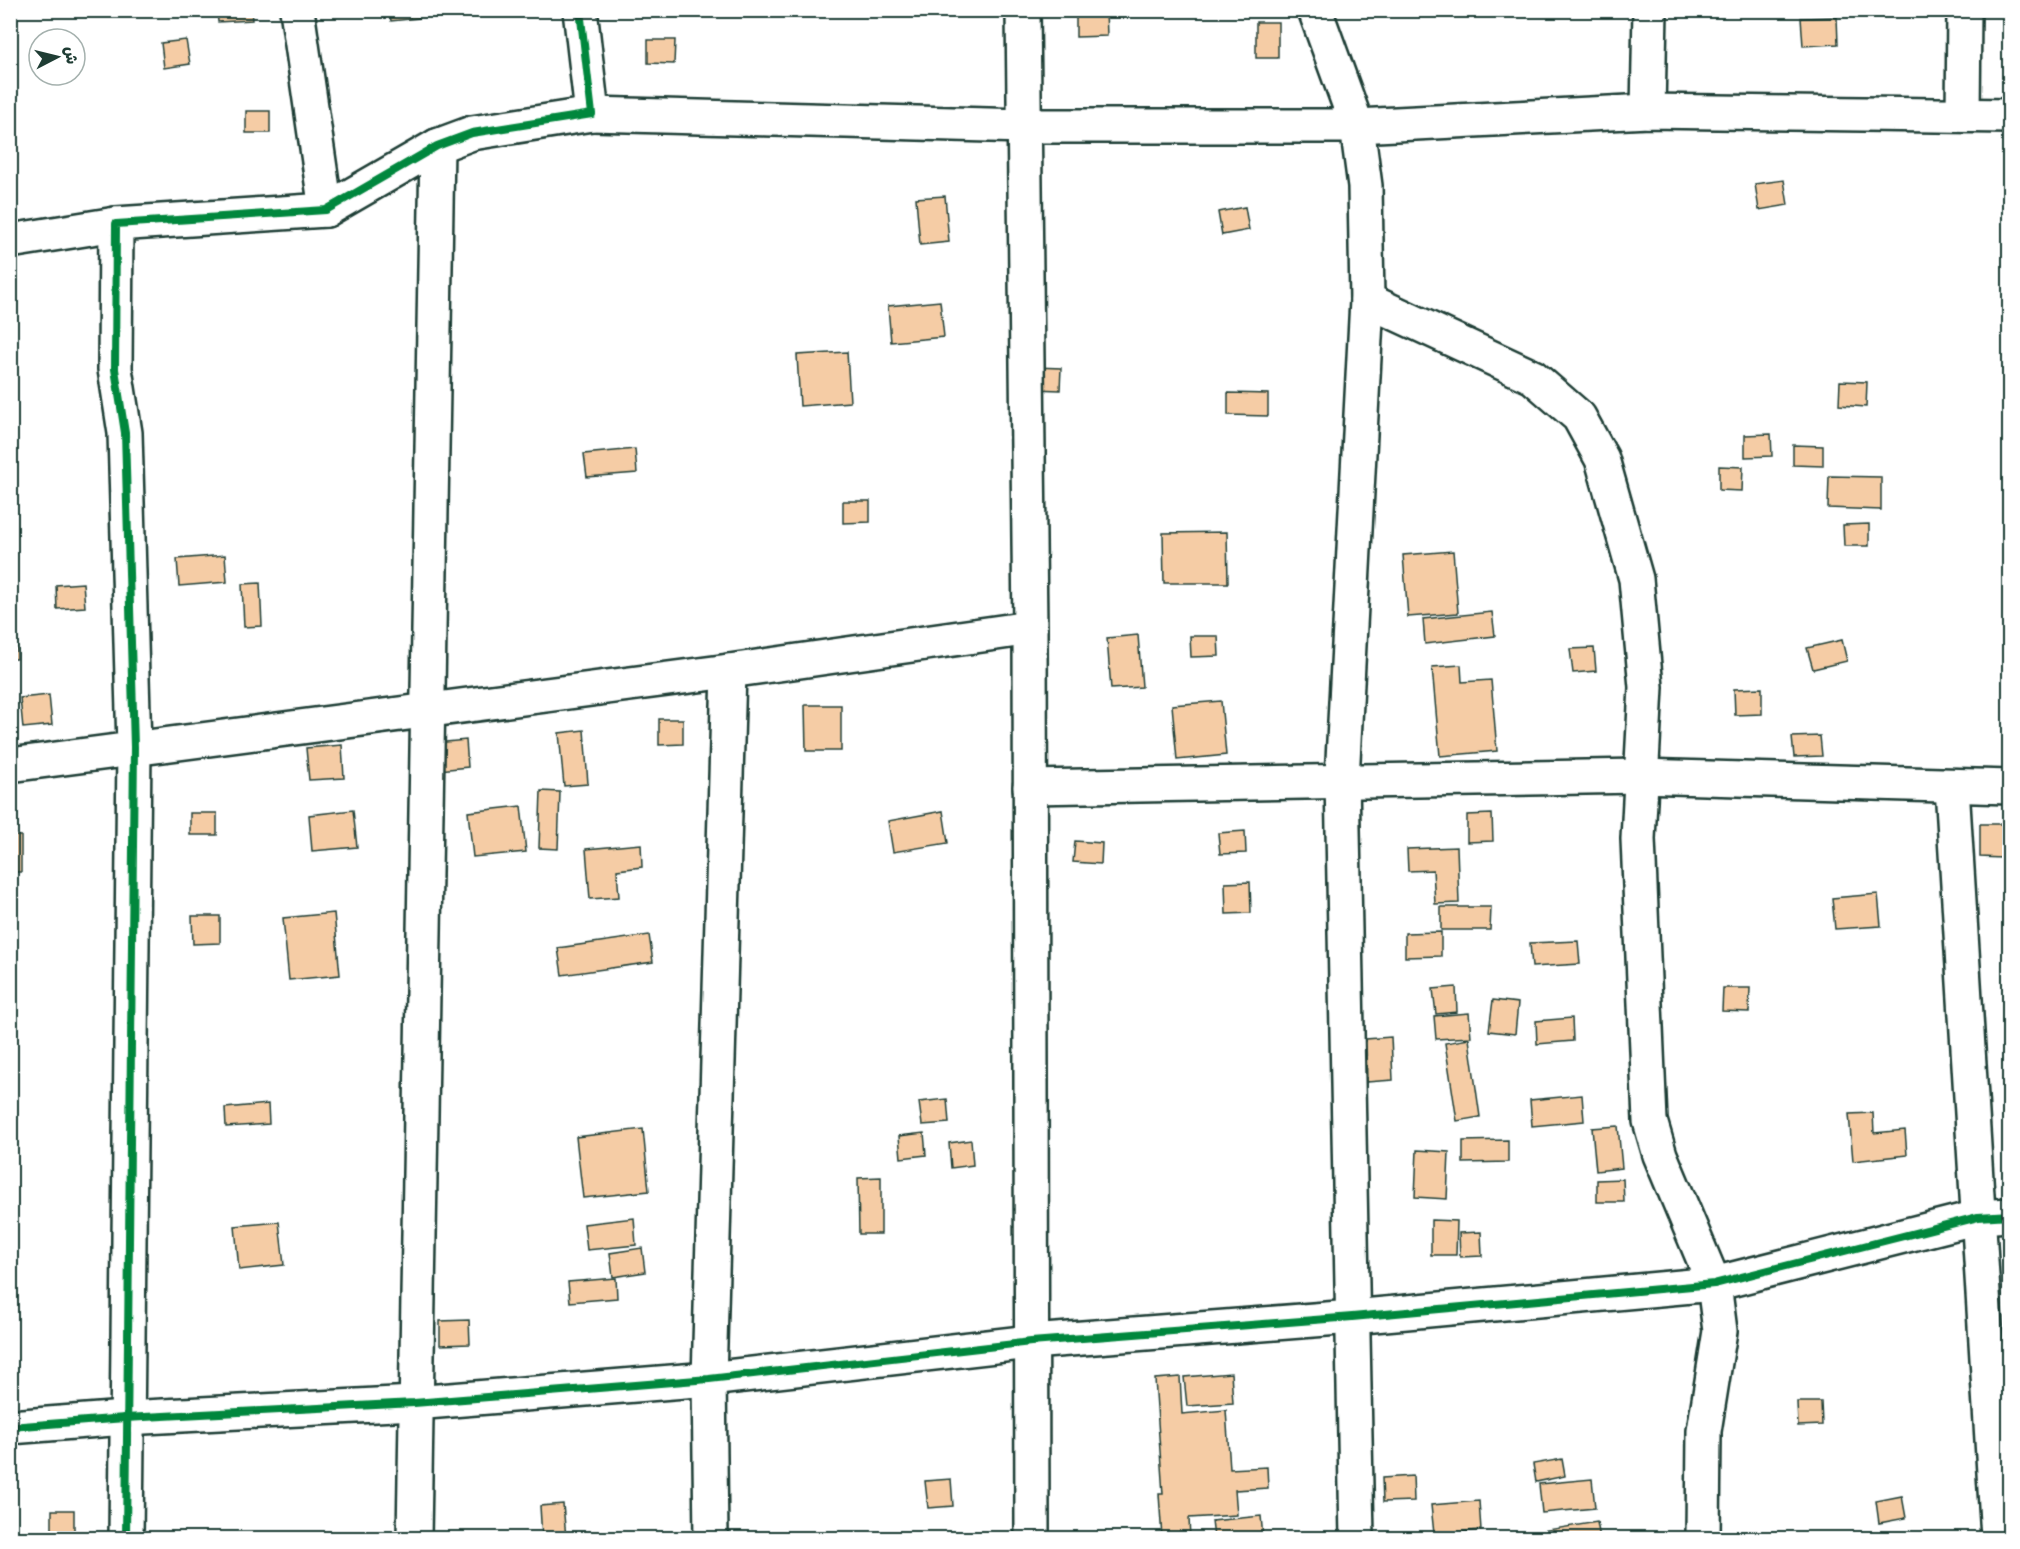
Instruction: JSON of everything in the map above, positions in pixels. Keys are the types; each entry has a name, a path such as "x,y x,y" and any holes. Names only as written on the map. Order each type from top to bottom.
{"street":[{"path":"297,10 326,210"},
{"path":"580,10 592,114"},
{"path":"1023,10 1030,628 1032,1539"},
{"path":"1315,10 1357,126 1365,186 1367,300 1342,779 1357,1539"},
{"path":"1648,111 1650,10"},
{"path":"1963,115 1964,10"},
{"path":"10,241 116,224 326,210 436,146 472,133 592,114 1026,126 1357,126 1648,111 2010,116"},
{"path":"414,1539 414,1403 436,146"},
{"path":"116,224 115,369 125,433 134,747 126,1539"},
{"path":"1367,300 1533,377 1579,417 1602,459 1636,579 1646,687 1638,839 1650,1121 1660,1155 1714,1284 1720,1331 1704,1431 1703,1539"},
{"path":"10,765 729,671 1030,628"},
{"path":"711,1539 709,1379 729,671"},
{"path":"1030,787 1342,779 1640,776 2010,787"},
{"path":"1952,787 1994,1216 1998,1539"},
{"path":"10,1427 126,1418 414,1403 709,1379 1031,1342 1352,1317 1714,1284 1994,1216"}],"building":[{"path":"217,10 251,10 252,20 218,22"},
{"path":"389,10 418,10 419,18 391,21"},
{"path":"1076,10 1106,10 1107,36 1076,37"},
{"path":"1837,17 1838,44 1803,46 1801,18"},
{"path":"1256,22 1278,22 1278,58 1256,58"},
{"path":"186,40 190,64 164,68 161,43"},
{"path":"648,40 675,40 674,64 648,63"},
{"path":"246,111 270,111 270,133 246,133"},
{"path":"1784,180 1788,205 1759,210 1755,184"},
{"path":"945,196 949,242 920,245 916,198"},
{"path":"1245,207 1249,230 1222,235 1218,212"},
{"path":"940,301 944,337 891,342 888,306"},
{"path":"847,352 850,402 800,406 797,355"},
{"path":"2007,358 2010,358 2010,414 2009,414"},
{"path":"1034,367 1061,368 1060,390 1033,389"},
{"path":"1840,381 1867,382 1866,407 1839,405"},
{"path":"1228,393 1268,394 1268,416 1228,415"},
{"path":"1771,434 1772,456 1745,457 1745,435"},
{"path":"1793,445 1823,446 1823,466 1793,465"},
{"path":"635,449 637,473 587,477 584,454"},
{"path":"1719,466 1743,467 1742,491 1719,490"},
{"path":"1829,476 1881,477 1881,510 1828,508"},
{"path":"843,501 870,501 870,522 843,523"},
{"path":"1869,524 1869,546 1844,546 1843,525"},
{"path":"1227,532 1228,583 1164,583 1163,533"},
{"path":"1453,551 1458,613 1408,617 1403,555"},
{"path":"225,555 227,582 179,586 177,559"},
{"path":"83,583 85,607 57,609 56,585"},
{"path":"260,583 262,626 244,627 242,584"},
{"path":"1492,612 1495,636 1425,644 1423,619"},
{"path":"10,616 16,616 17,659 10,659"},
{"path":"1138,635 1142,687 1111,689 1107,638"},
{"path":"1190,636 1218,636 1219,656 1191,657"},
{"path":"1842,640 1847,661 1813,669 1807,648"},
{"path":"1594,648 1596,671 1573,673 1570,649"},
{"path":"1461,665 1462,682 1491,680 1497,751 1440,756 1432,667"},
{"path":"1762,688 1762,714 1735,715 1734,689"},
{"path":"49,695 52,725 23,728 20,698"},
{"path":"1221,701 1226,755 1177,760 1172,705"},
{"path":"805,705 841,705 841,751 806,751"},
{"path":"659,719 683,719 683,744 659,745"},
{"path":"584,730 588,784 564,786 559,733"},
{"path":"1820,736 1822,756 1794,757 1792,737"},
{"path":"466,740 468,767 439,770 436,743"},
{"path":"342,745 344,778 309,780 306,748"},
{"path":"541,791 560,792 558,849 539,848"},
{"path":"521,806 526,852 473,857 468,812"},
{"path":"353,810 357,847 312,851 309,815"},
{"path":"943,811 948,843 893,852 888,821"},
{"path":"190,813 217,813 217,835 190,835"},
{"path":"1492,814 1493,841 1467,842 1467,815"},
{"path":"1980,824 2002,824 2002,858 1980,857"},
{"path":"1245,831 1246,853 1220,854 1218,833"},
{"path":"10,836 21,836 21,872 10,872"},
{"path":"1075,841 1102,843 1101,864 1073,862"},
{"path":"641,844 642,867 617,870 619,897 590,899 586,849"},
{"path":"1457,847 1459,903 1435,904 1433,870 1408,871 1407,849"},
{"path":"1250,882 1251,913 1226,914 1225,883"},
{"path":"1878,894 1881,926 1835,929 1832,898"},
{"path":"1441,907 1491,907 1490,930 1441,930"},
{"path":"334,913 340,975 289,980 283,918"},
{"path":"192,916 220,916 220,943 193,944"},
{"path":"1441,932 1441,956 1405,957 1405,933"},
{"path":"649,935 653,962 562,975 558,948"},
{"path":"1578,941 1580,964 1532,967 1530,943"},
{"path":"1456,987 1457,1012 1436,1014 1433,989"},
{"path":"1723,988 1750,988 1749,1012 1722,1011"},
{"path":"1493,1000 1518,1003 1515,1034 1489,1031"},
{"path":"1469,1013 1471,1037 1436,1039 1434,1016"},
{"path":"1572,1018 1573,1041 1537,1044 1536,1021"},
{"path":"1391,1037 1393,1080 1367,1082 1366,1039"},
{"path":"1469,1039 1480,1117 1457,1121 1445,1043"},
{"path":"1582,1095 1584,1121 1532,1126 1530,1100"},
{"path":"947,1099 949,1123 922,1125 919,1102"},
{"path":"268,1104 269,1124 226,1127 225,1108"},
{"path":"1873,1113 1874,1133 1905,1130 1907,1155 1853,1161 1849,1114"},
{"path":"1618,1126 1622,1168 1596,1171 1592,1128"},
{"path":"643,1129 649,1191 583,1198 576,1137"},
{"path":"924,1133 926,1155 901,1158 899,1136"},
{"path":"971,1140 973,1165 951,1168 949,1143"},
{"path":"1508,1140 1508,1162 1463,1163 1463,1141"},
{"path":"1417,1150 1449,1152 1447,1199 1415,1197"},
{"path":"881,1177 881,1234 859,1234 858,1178"},
{"path":"1623,1179 1624,1202 1597,1202 1597,1180"},
{"path":"634,1218 636,1245 587,1250 584,1224"},
{"path":"1431,1220 1457,1221 1456,1255 1431,1255"},
{"path":"279,1222 284,1265 239,1270 235,1226"},
{"path":"1481,1232 1482,1256 1460,1257 1459,1233"},
{"path":"642,1248 645,1272 613,1277 610,1253"},
{"path":"616,1278 617,1298 570,1302 568,1282"},
{"path":"469,1320 470,1344 440,1345 440,1321"},
{"path":"1231,1373 1233,1403 1187,1406 1184,1377"},
{"path":"1180,1377 1182,1414 1226,1410 1230,1469 1267,1467 1268,1488 1235,1490 1237,1515 1189,1518 1190,1538 1162,1538 1159,1494 1163,1494 1155,1379"},
{"path":"1797,1402 1821,1402 1822,1425 1798,1426"},
{"path":"1562,1459 1565,1476 1536,1482 1533,1464"},
{"path":"1413,1476 1414,1501 1383,1502 1382,1478"},
{"path":"951,1479 953,1506 928,1508 925,1481"},
{"path":"1592,1479 1595,1508 1542,1513 1539,1484"},
{"path":"1902,1496 1906,1518 1879,1523 1876,1501"},
{"path":"1479,1501 1481,1530 1434,1534 1431,1505"},
{"path":"563,1504 566,1538 542,1538 540,1506"},
{"path":"52,1510 74,1510 74,1537 52,1538"},
{"path":"1261,1516 1263,1538 1214,1538 1212,1521"},
{"path":"1597,1522 1600,1538 1536,1538 1535,1532"}],"cycle path":[{"path":"126,1538 134,747 125,433 115,369 116,224 326,210 437,146 472,133 592,114 580,10"},
{"path":"10,1427 125,1418 414,1403 709,1379 1031,1342 1352,1317 1714,1284 1978,1217 2010,1215"}]}
